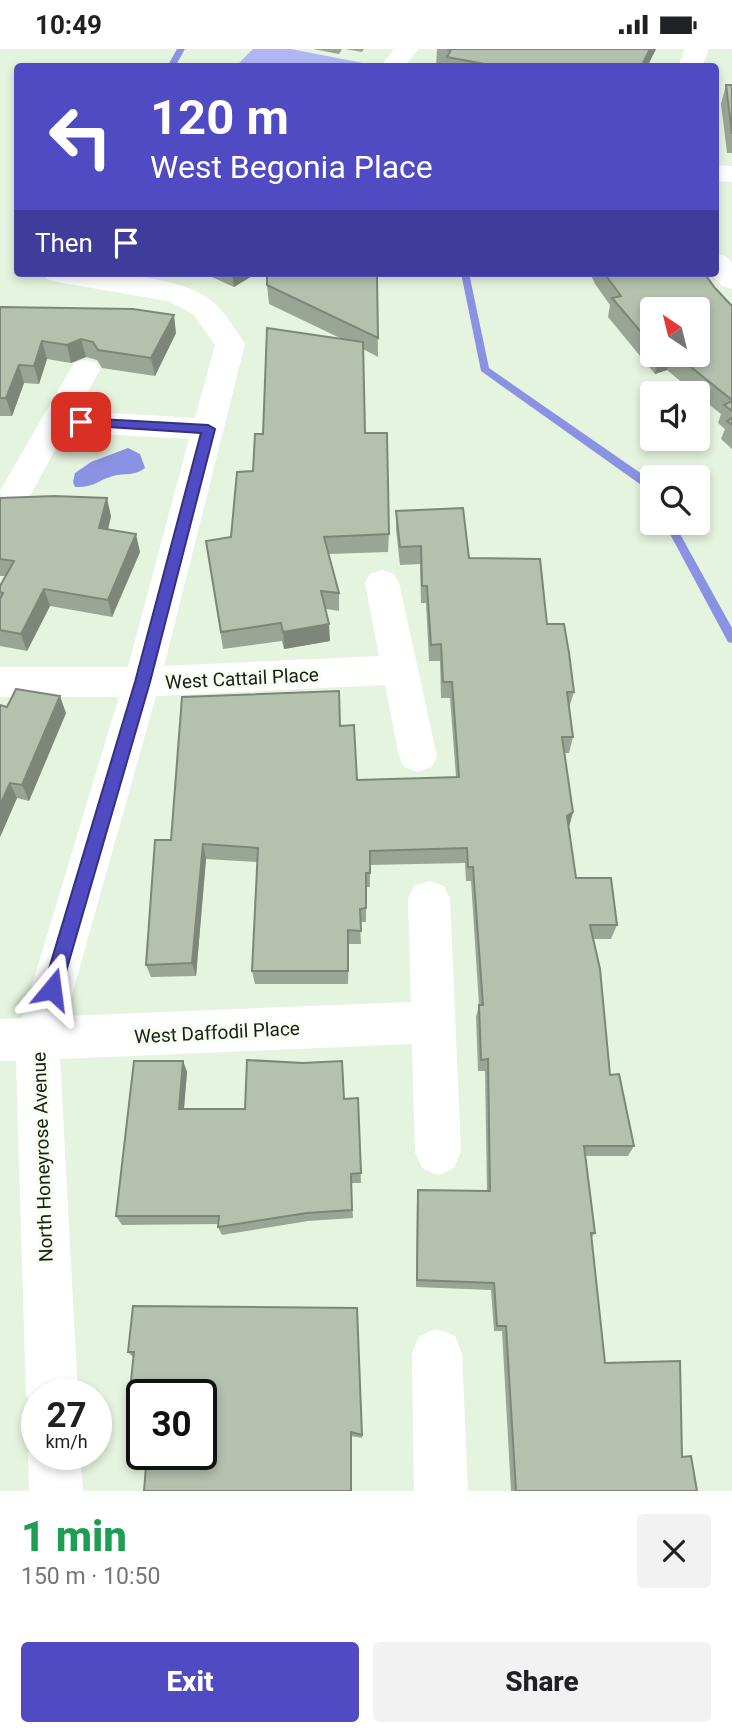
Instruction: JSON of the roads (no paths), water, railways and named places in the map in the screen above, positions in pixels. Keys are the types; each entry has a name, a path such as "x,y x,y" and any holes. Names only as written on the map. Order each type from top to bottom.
{"street":[{"path":"719,265 732,280"},
{"name":"North Honeyrose Avenue","path":"50,1379 18,1040 142,682 230,344 203,308 176,293 81,277"},
{"path":"14,495 85,370"},
{"path":"56,421 208,429"},
{"path":"382,583 418,756"},
{"name":"West Cattail Place","path":"0,682 142,682 400,670"},
{"path":"429,899 438,1152"},
{"name":"West Daffodil Place","path":"18,1040 433,1022"},
{"path":"437,1354 441,1491"},
{"path":"55,1470 56,1491"}],"waterway":[{"path":"173,63 181,49"},
{"path":"466,277 484,369 640,478"},
{"path":"676,535 732,639"}]}
